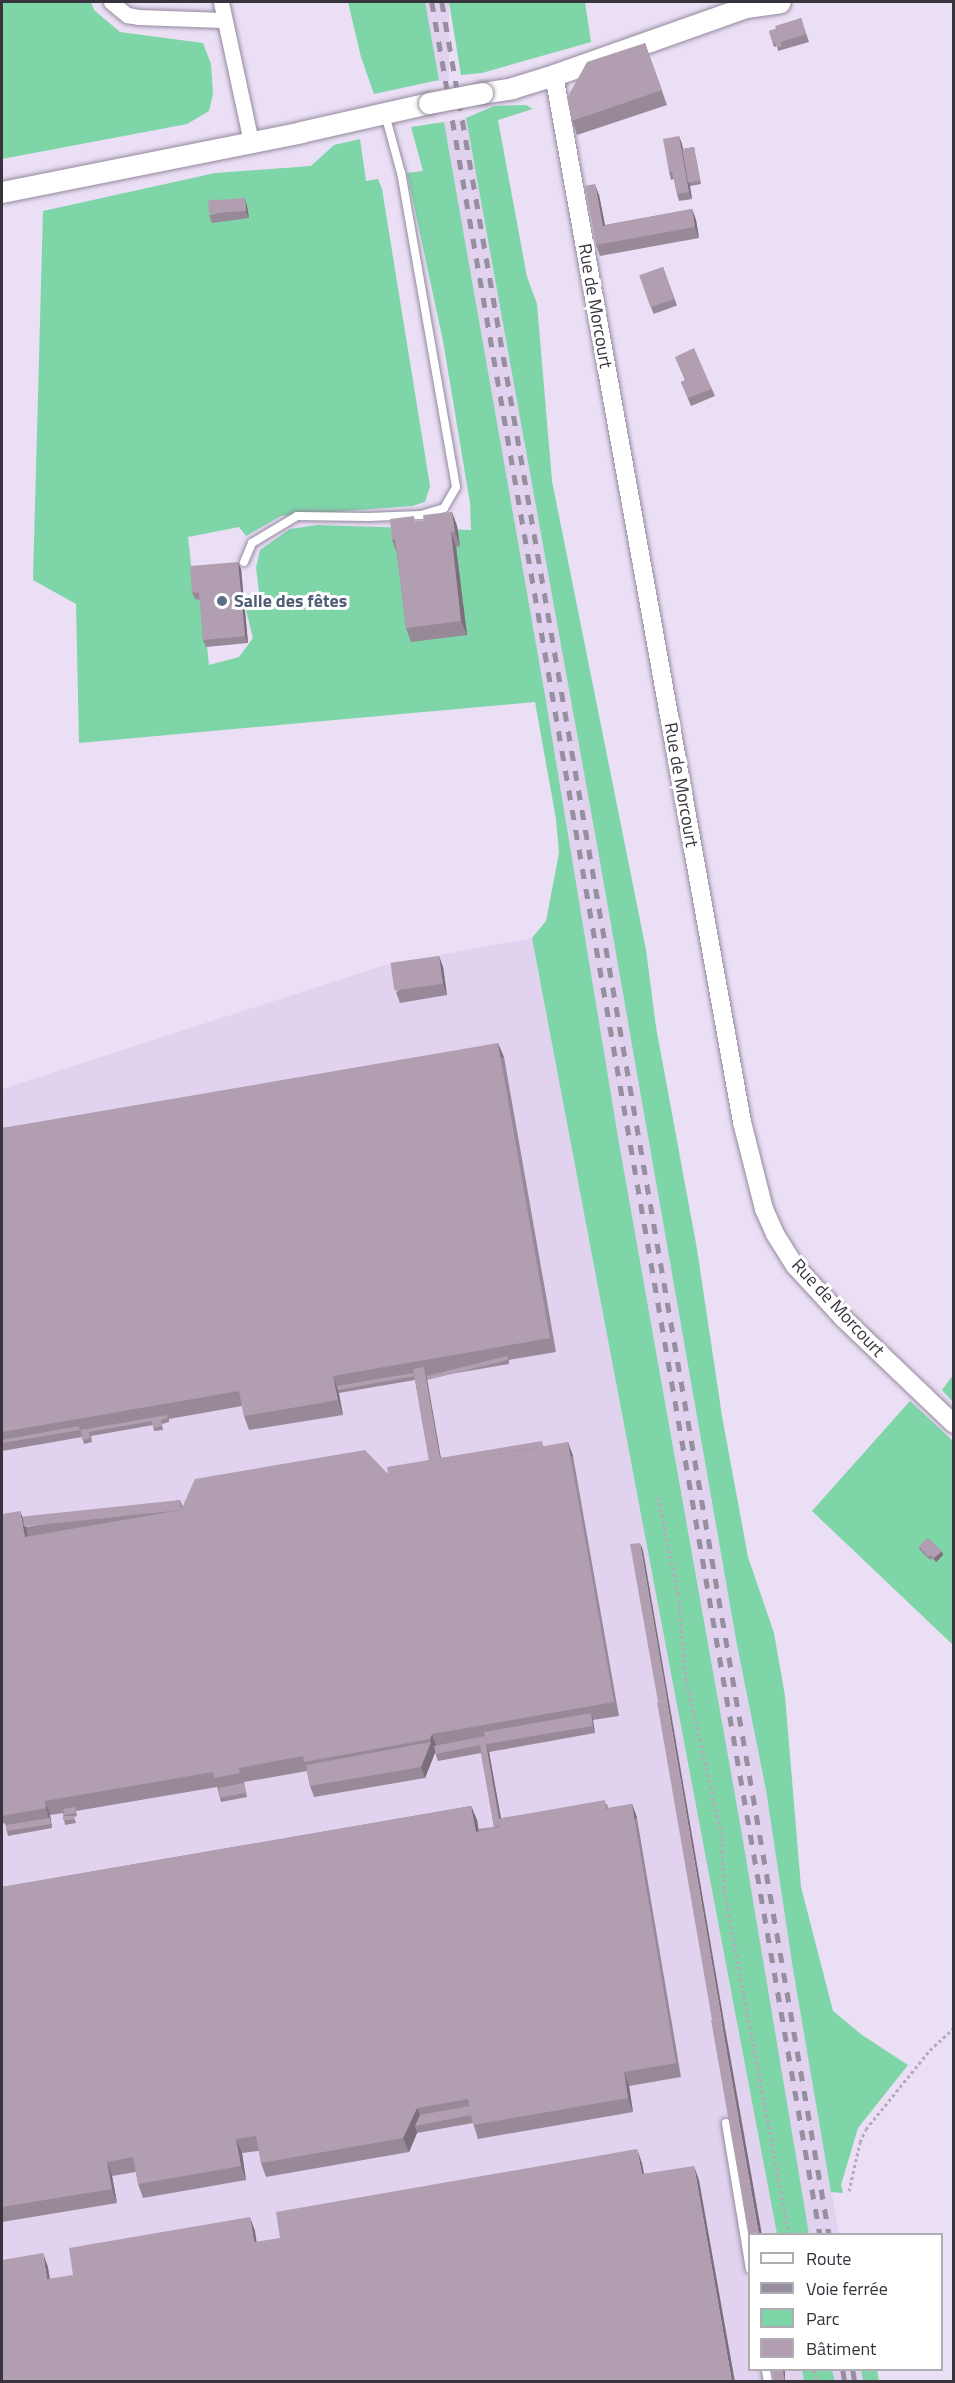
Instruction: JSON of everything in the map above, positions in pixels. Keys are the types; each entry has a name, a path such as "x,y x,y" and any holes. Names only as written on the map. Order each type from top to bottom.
{"main road":[{"path":"2,192 251,142 429,102 512,88 746,7 780,2"}],"street":[{"path":"111,2 127,15 138,17 223,20"},
{"path":"221,2 223,20 251,142"},
{"name":"Rue de Morcourt","path":"554,75 742,1122 764,1209 775,1234 796,1267 843,1318 954,1424"}],"lane":[{"path":"244,562 252,543 297,516 421,515 444,508 456,487 401,173 384,112"},
{"path":"726,2123 748,2258"}],"path":[{"path":"658,1497 678,1594 686,1680 718,1820 724,1890 789,2233"},
{"path":"849,2191 860,2142 866,2130 930,2050 954,2028"}],"shaded area":[{"path":"425,2 449,2 449,81 425,81"},
{"path":"466,118 597,845 737,1645 766,1790 793,1969 839,2233 809,2233 707,1635 619,1143 545,695 444,122"},
{"path":"532,938 777,2233 748,2233 748,2371 802,2371 804,2381 2,2381 2,1089 385,965"},
{"path":"832,2371 861,2371 863,2381 835,2381"}],"green space":[{"path":"2,2 91,2 94,10 120,32 203,43 211,64 213,94 209,111 187,124 2,159"},
{"path":"348,2 425,2 439,80 374,94 361,57"},
{"path":"449,2 585,2 591,42 482,73 461,75"},
{"path":"526,105 533,109 498,120 527,277 537,304 552,481 646,950 656,1027 697,1249 722,1416 748,1557 774,1633 785,1696 801,1887 833,2011 862,2035 908,2065 858,2128 841,2185 843,2193 831,2192 793,1969 766,1790 737,1645 597,845 466,118 494,106"},
{"path":"444,122 545,695 619,1143 741,1829 809,2233 777,2233 532,938 546,921 559,853 556,819 535,702 79,743 76,604 33,580 43,211 215,173 311,166 334,145 360,139 366,181 378,179 382,189 430,486 425,502 412,506 281,516 246,536 239,527 188,537 192,573 202,600 209,665 239,657 253,638 243,598 259,592 256,568 260,550 290,529 317,525 471,530 470,503 443,341 407,173 423,171 411,127"},
{"path":"953,1375 953,1402 942,1390"},
{"path":"910,1401 953,1441 953,1645 812,1511"},
{"path":"802,2371 832,2371 835,2381 804,2381"},
{"path":"861,2371 877,2371 879,2381 863,2381"}],"building":[{"path":"801,18 806,34 780,42 775,26"},
{"path":"776,29 782,46 777,47 775,42 773,44 769,31"},
{"path":"645,43 662,90 572,121 567,98 587,62"},
{"path":"679,136 689,192 677,194 672,172 669,172 663,139"},
{"path":"694,147 700,180 688,183 682,149"},
{"path":"595,184 603,226 692,209 695,227 596,245 585,186"},
{"path":"245,198 246,211 209,214 208,201"},
{"path":"663,267 674,299 650,307 639,275"},
{"path":"694,348 712,389 688,398 681,382 686,380 675,357"},
{"path":"452,512 455,532 451,532 461,621 406,628 395,539 392,540 390,519 414,516 415,522 424,521 423,515"},
{"path":"238,562 245,636 203,640 199,593 192,592 190,566"},
{"path":"439,956 443,984 394,991 390,963"},
{"path":"498,1043 550,1338 333,1376 338,1400 244,1416 239,1391 2,1432 2,1128"},
{"path":"507,1356 508,1360 427,1380 426,1376"},
{"path":"424,1367 440,1458 542,1441 543,1446 388,1473 387,1467 429,1460 413,1369"},
{"path":"413,1373 414,1376 338,1390 337,1386"},
{"path":"167,1415 168,1418 161,1420 162,1426 153,1428 152,1421 89,1432 90,1438 82,1440 81,1430"},
{"path":"79,1426 80,1430 2,1443 2,1440"},
{"path":"568,1442 614,1702 432,1734 430,1739 304,1762 303,1756 239,1768 240,1773 214,1778 213,1772 45,1801 46,1808 2,1816 2,1514 20,1511 25,1537 181,1510 195,1479 365,1450 387,1473"},
{"path":"180,1500 181,1510 24,1526 23,1517"},
{"path":"928,1538 942,1551 934,1558 930,1555 928,1557 919,1546"},
{"path":"640,1543 668,1704 667,1701 658,1702 630,1544"},
{"path":"667,1701 722,2022 721,2019 712,2020 657,1702"},
{"path":"591,1713 593,1726 486,1744 499,1826 494,1827 480,1745 436,1754 434,1746 485,1736 484,1732"},
{"path":"431,1742 421,1767 310,1786 306,1765"},
{"path":"244,1783 246,1793 220,1798 218,1788"},
{"path":"605,1800 606,1809 632,1804 676,2063 624,2072 628,2098 473,2125 468,2099 417,2108 403,2138 261,2163 256,2136 236,2139 241,2166 138,2184 133,2157 107,2162 112,2189 2,2207 2,1887 471,1806 476,1832 500,1827 498,1819"},
{"path":"75,1807 76,1813 64,1815 63,1809"},
{"path":"63,1816 74,1816 74,1820 63,1820"},
{"path":"50,1818 51,1824 6,1831 6,1825"},
{"path":"721,2019 759,2233 748,2233 711,2020"},
{"path":"470,2106 471,2115 415,2126 420,2115"},
{"path":"637,2149 642,2174 694,2166 732,2382 2,2382 2,2260 43,2253 47,2279 73,2275 69,2248 250,2217 254,2242 280,2238 276,2212"},
{"path":"772,2371 783,2371 785,2382 774,2382"}],"railway":[{"path":"432,2 820,2233"},
{"path":"442,2 829,2233"},
{"path":"843,2371 845,2382"},
{"path":"853,2371 855,2382"}],"place":[{"name":"Salle des fêtes","path":"222,601"}]}
